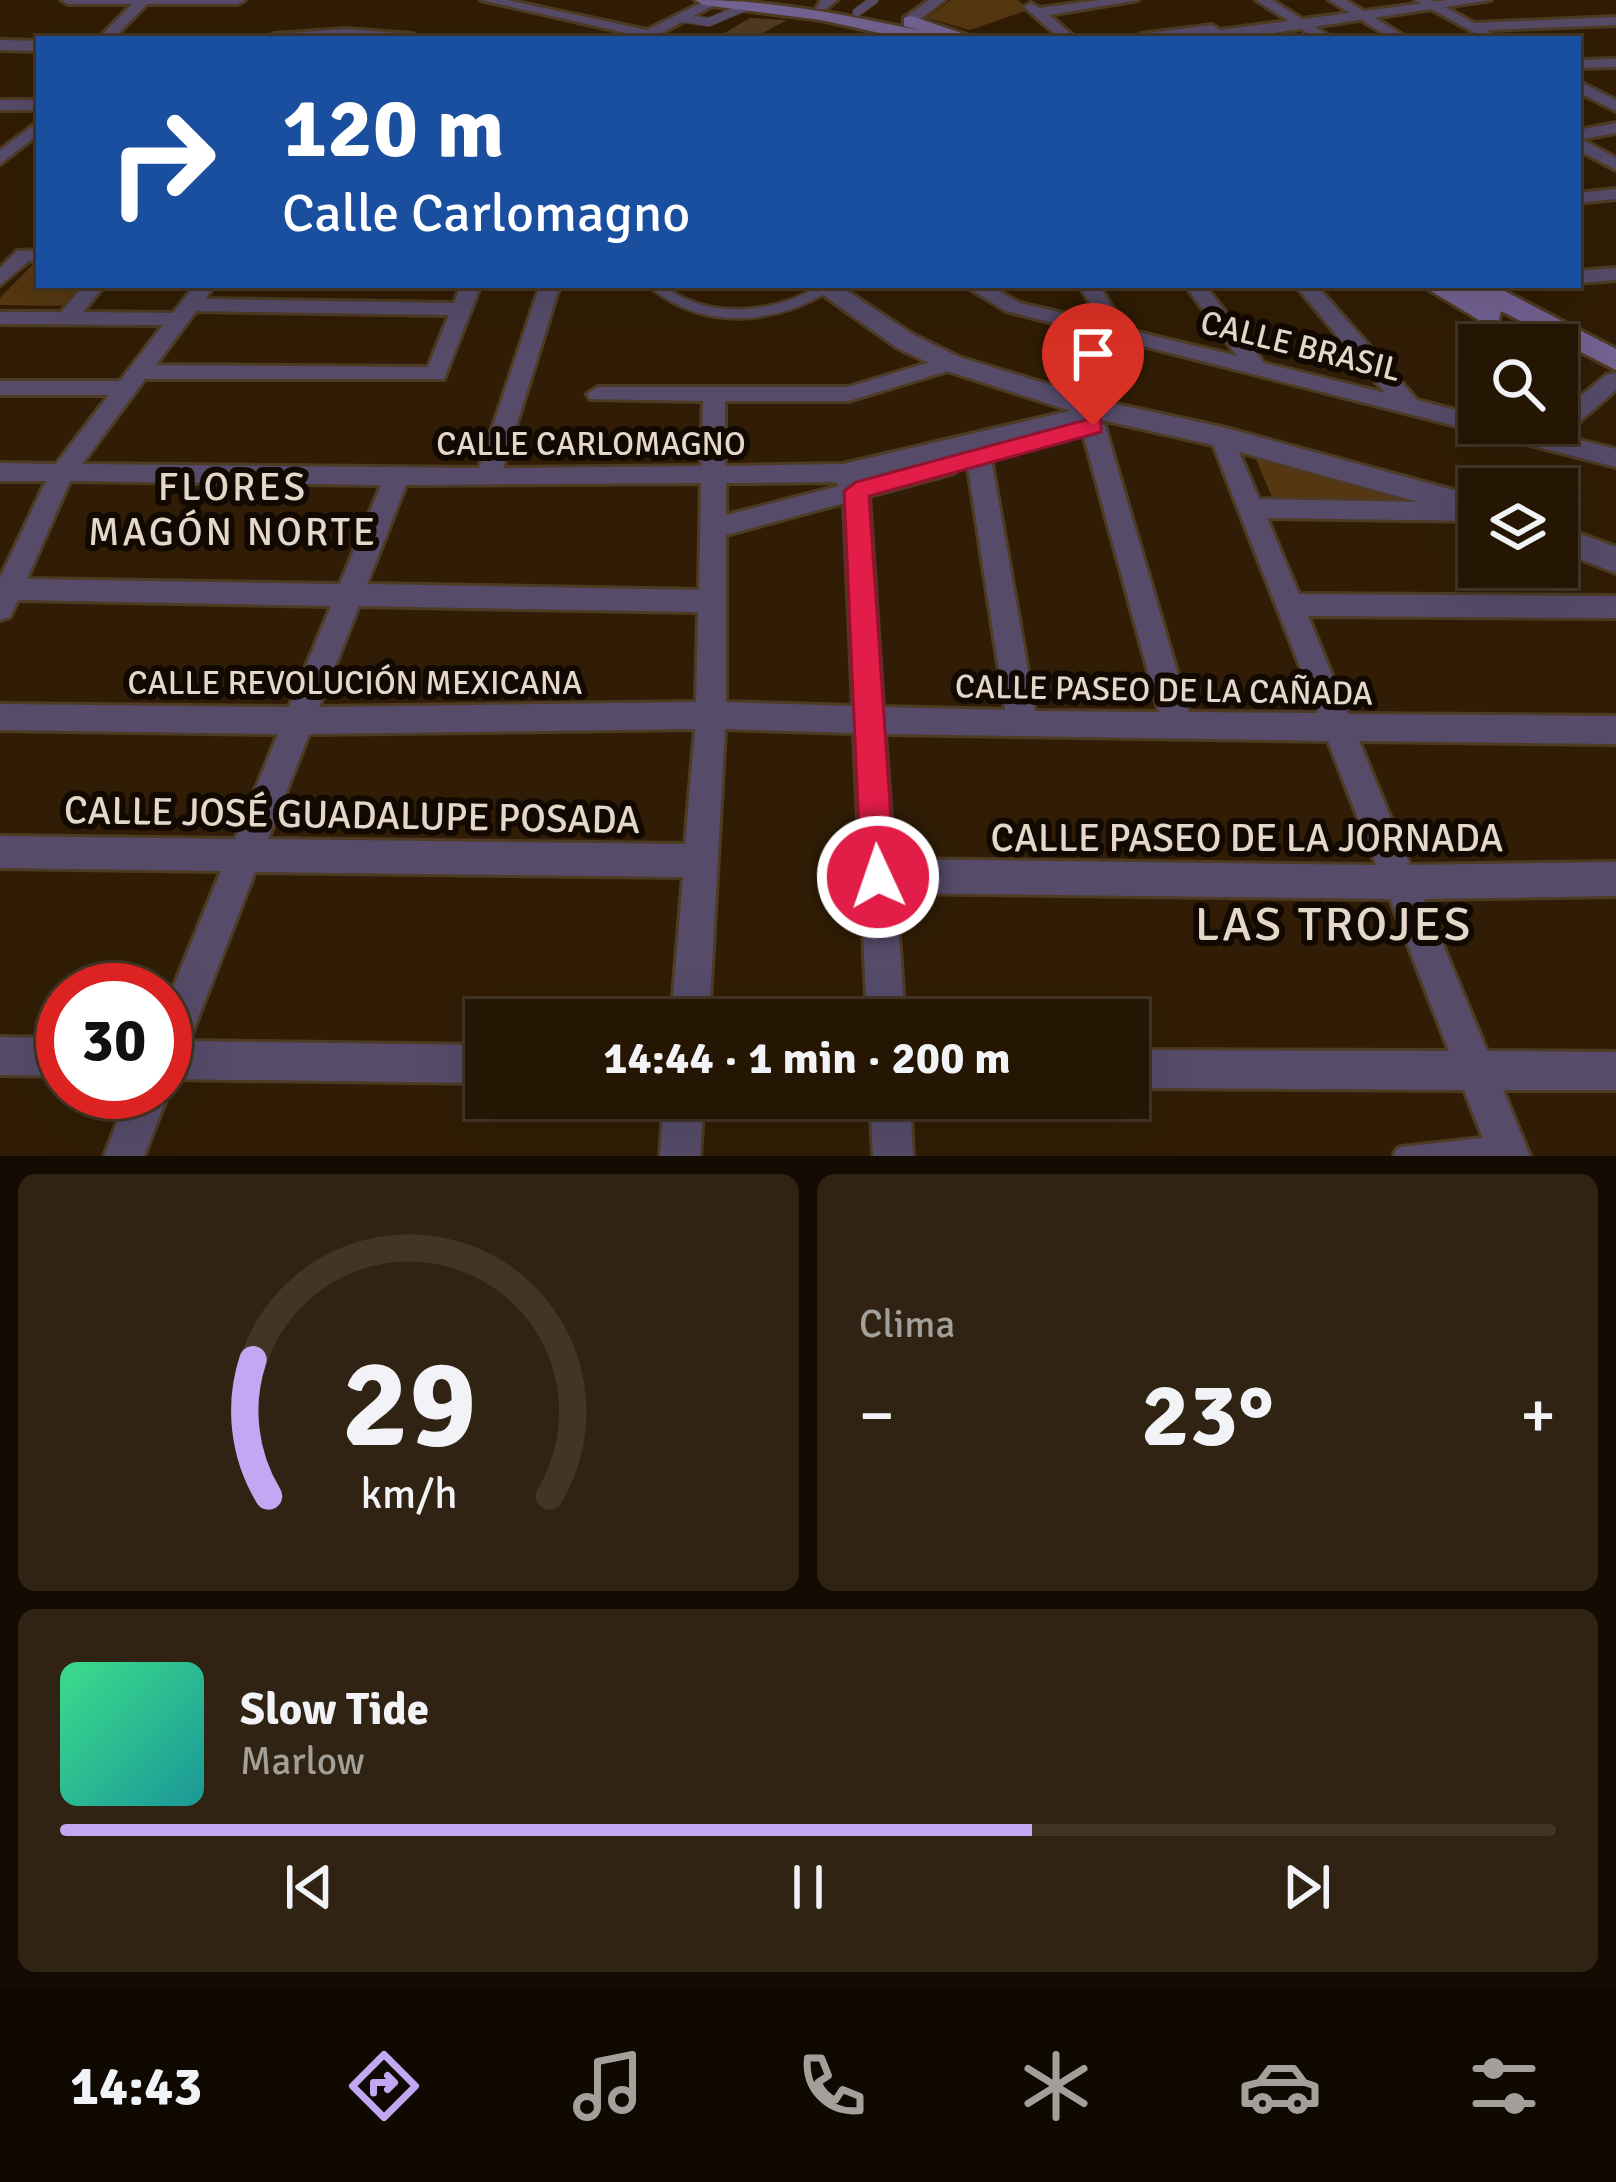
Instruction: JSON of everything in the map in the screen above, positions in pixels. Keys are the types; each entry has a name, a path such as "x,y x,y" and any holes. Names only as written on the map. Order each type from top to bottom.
{"main road":[{"path":"704,0 821,15 918,36"},
{"path":"781,0 866,6 960,36"},
{"path":"1468,288 1519,324"},
{"path":"1468,288 1612,368"},
{"path":"1578,356 1612,368"}],"street":[{"path":"68,0 238,0"},
{"path":"488,0 644,36 716,1"},
{"path":"909,21 938,0"},
{"path":"1023,0 1066,36"},
{"path":"1037,12 1131,0"},
{"path":"1263,0 1322,36"},
{"path":"1218,36 1351,9 1483,0"},
{"path":"108,36 142,2"},
{"path":"1424,2 1488,36"},
{"path":"1351,9 1397,36"},
{"path":"1168,36 1300,21"},
{"path":"1472,27 1616,22"},
{"path":"317,36 373,36"},
{"path":"0,45 36,46"},
{"path":"1581,64 1616,63"},
{"path":"1581,88 1616,106"},
{"path":"0,105 36,103"},
{"path":"1581,138 1616,128"},
{"path":"0,159 36,129"},
{"path":"1581,141 1616,166"},
{"path":"1581,198 1616,194"},
{"path":"0,279 31,256"},
{"path":"1581,277 1616,274"},
{"path":"67,318 92,288"},
{"path":"203,288 62,473 3,596 711,601"},
{"path":"0,388 136,380 436,374 470,288"},
{"path":"488,478 549,288"},
{"path":"825,288 905,341 950,363 1108,418 1222,437 1458,504"},
{"name":"CALLE BRASIL","path":"978,288 1013,308 1458,419"},
{"path":"1091,288 1118,332"},
{"path":"1197,288 1256,367"},
{"path":"1307,288 1410,407"},
{"path":"0,318 461,308"},
{"path":"598,394 849,394 950,363"},
{"path":"1578,404 1612,368"},
{"path":"692,999 711,715 714,393"},
{"path":"1108,418 1178,725"},
{"name":"CALLE CARLOMAGNO","path":"711,529 850,482 1108,418"},
{"path":"1222,437 1507,1150"},
{"name":"CALLE BRASIL","path":"1560,444 1616,458"},
{"path":"971,451 1022,724"},
{"name":"CALLE CARLOMAGNO","path":"0,472 711,476 850,482"},
{"path":"192,988 397,477"},
{"path":"850,482 885,999"},
{"path":"1250,508 1458,510"},
{"path":"1578,545 1616,560"},
{"path":"1288,605 1616,607"},
{"name":"CALLE PASEO DE LA CAÑADA","path":"711,715 1022,724 1616,730"},
{"name":"CALLE REVOLUCIÓN MEXICANA","path":"0,717 298,721 711,715"},
{"name":"CALLE JOSÉ GUADALUPE POSADA","path":"0,852 703,861"},
{"name":"CALLE PASEO DE LA JORNADA","path":"878,877 1616,879"},
{"path":"0,1056 36,1057"},
{"path":"192,1057 465,1063"},
{"path":"1149,1069 1616,1072"},
{"path":"124,1156 138,1119"},
{"path":"680,1156 683,1119"},
{"path":"891,1119 893,1156"}],"lane":[{"path":"681,17 714,21 747,6"},
{"path":"658,288 671,302 687,309 766,311 786,308 821,288"},
{"path":"1403,1156 1507,1150"}],"shaded area":[{"path":"951,0 1018,0 1028,10 970,30 927,18"},
{"path":"36,261 36,288 89,288 73,306 0,305 0,298"},
{"path":"1253,452 1458,508 1274,502"}],"building":[{"path":"750,18 787,20 757,36 719,36"}],"district":[{"name":"FLORES MAGÓN NORTE","path":"233,508"},
{"name":"LAS TROJES","path":"1334,923"}],"route":[{"path":"878,877 856,491 1093,426"}]}
